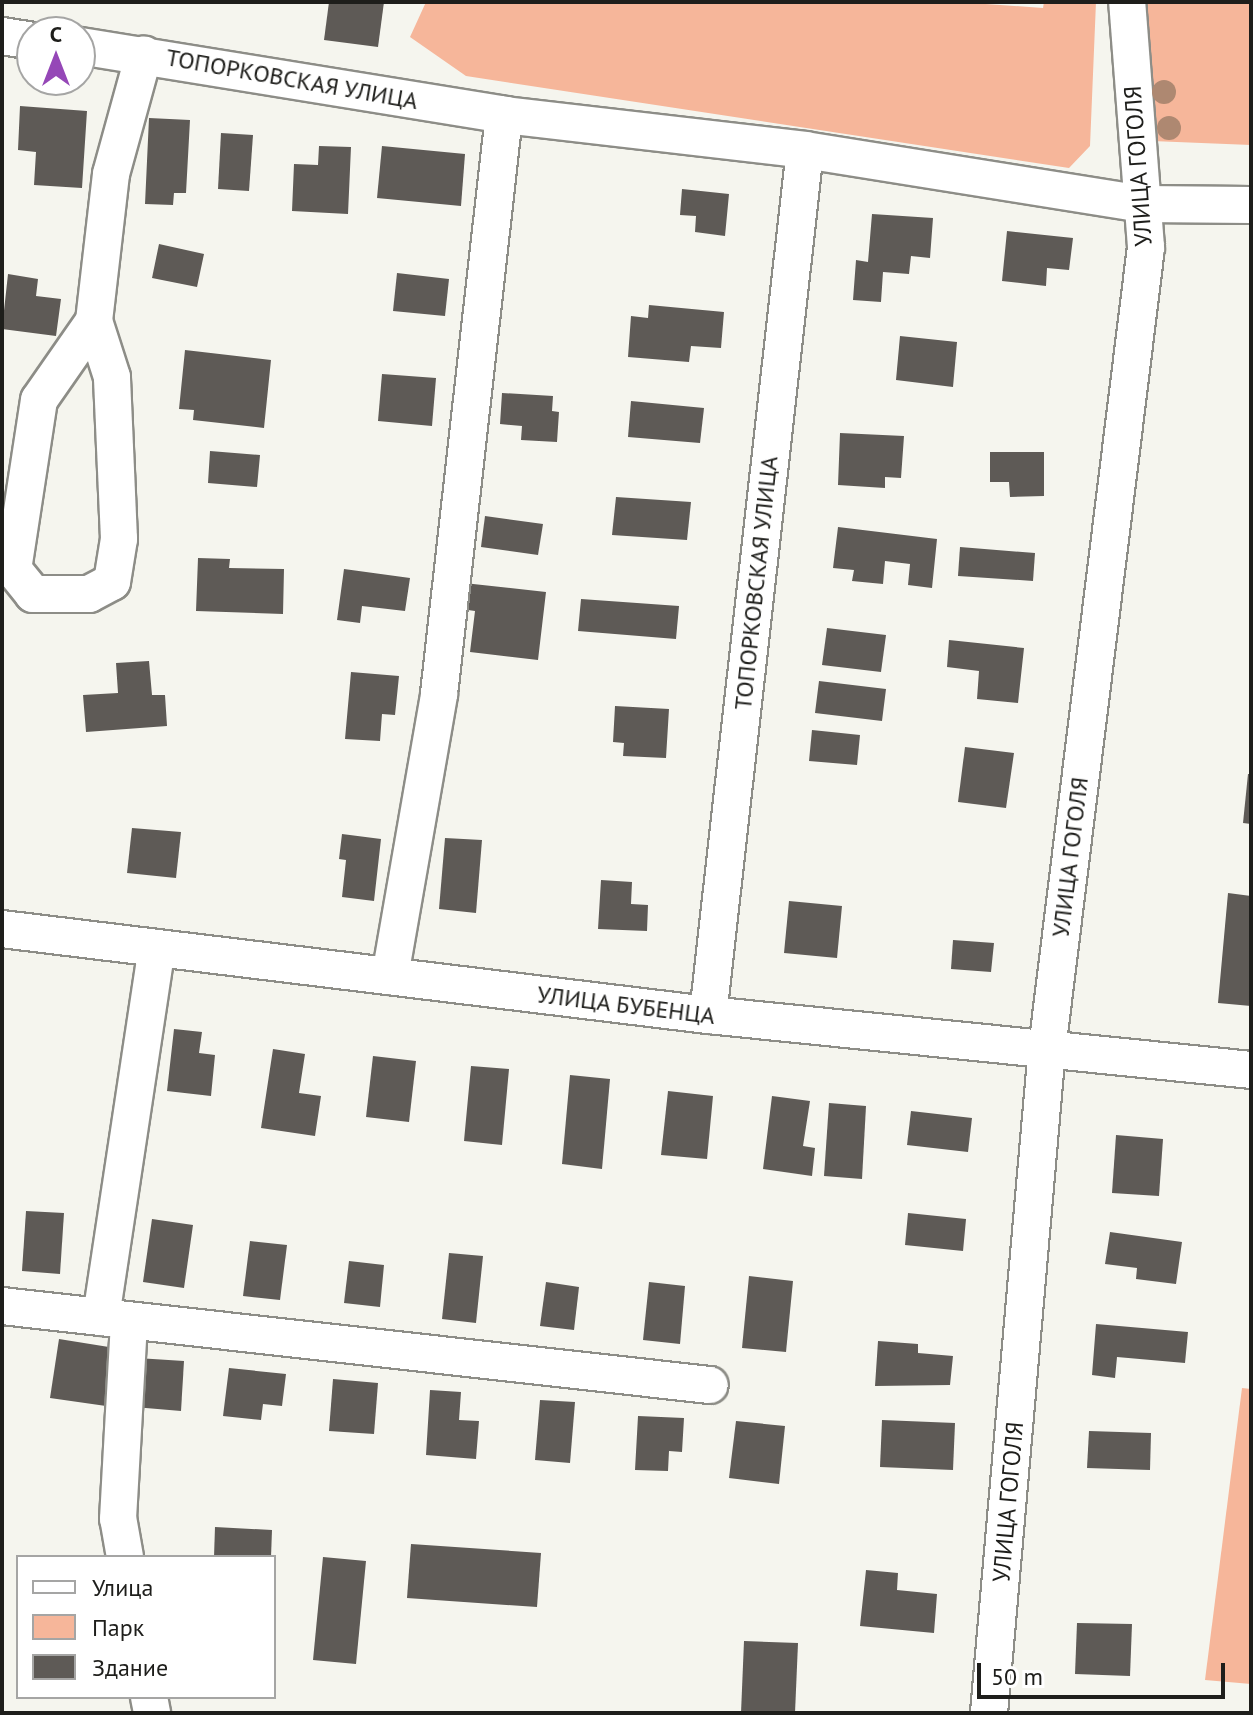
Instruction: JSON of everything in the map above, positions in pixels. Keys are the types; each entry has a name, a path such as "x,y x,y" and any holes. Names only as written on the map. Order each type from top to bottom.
{"street":[{"name":"УЛИЦА ГОГОЛЯ","path":"989,1713 1047,1049 1146,247 1127,2"},
{"name":"ТОПОРКОВСКАЯ УЛИЦА","path":"96,48 504,115 805,150 1143,204 1251,205"},
{"path":"94,321 39,400 13,569 33,594 89,594 112,582 119,539 112,377 94,321 111,174 144,54"},
{"path":"390,976 439,694 504,115"},
{"name":"ТОПОРКОВСКАЯ УЛИЦА","path":"708,1015 805,150"},
{"name":"УЛИЦА БУБЕНЦА","path":"2,929 708,1015 1251,1070"},
{"path":"125,1555 118,1519 115,1319 157,948"},
{"path":"2,1306 710,1385"}],"green space":[{"path":"426,2 957,2 1043,8 1044,2 1096,2 1090,146 1069,168 466,76 410,37"},
{"path":"1143,2 1251,2 1251,145 1152,141"},
{"path":"1242,1388 1251,1389 1251,1684 1205,1680"}],"building":[{"path":"329,2 384,2 378,47 324,40"},
{"path":"20,106 87,111 82,188 34,185 36,152 18,150"},
{"path":"149,118 190,120 186,193 174,193 173,205 145,204"},
{"path":"221,133 253,135 249,191 218,189"},
{"path":"319,146 351,147 348,214 292,211 294,164 318,165"},
{"path":"382,146 465,154 461,206 377,198"},
{"path":"682,189 729,194 725,236 695,232 696,216 680,215"},
{"path":"872,214 933,218 930,258 911,256 909,274 883,272 881,302 853,300 856,260 868,262"},
{"path":"1007,231 1073,238 1069,270 1047,268 1046,286 1002,281"},
{"path":"159,244 204,254 197,287 152,278"},
{"path":"397,273 449,279 445,316 393,311"},
{"path":"8,274 38,279 36,296 61,299 56,336 2,329"},
{"path":"649,305 724,312 721,348 691,346 689,362 628,357 631,316 648,318"},
{"path":"900,336 957,342 953,387 896,380"},
{"path":"185,350 271,360 264,428 193,420 194,410 179,409"},
{"path":"382,374 436,378 432,426 378,421"},
{"path":"502,393 553,396 552,411 559,412 557,442 521,440 522,426 500,424"},
{"path":"631,401 704,408 700,443 628,437"},
{"path":"840,433 904,436 901,478 885,477 885,488 838,485"},
{"path":"210,451 260,455 257,487 208,483"},
{"path":"990,452 1044,452 1044,496 1010,497 1009,482 990,482"},
{"path":"616,497 691,502 687,540 612,535"},
{"path":"485,516 543,524 538,555 481,547"},
{"path":"838,527 937,539 932,588 908,585 910,564 885,561 883,584 852,581 854,570 833,568"},
{"path":"960,547 1035,553 1033,581 958,576"},
{"path":"198,558 230,559 229,568 284,569 283,614 196,611"},
{"path":"344,569 410,578 405,611 362,606 360,623 337,620"},
{"path":"464,583 546,592 538,660 470,652 475,611 461,609"},
{"path":"581,599 679,606 676,639 578,631"},
{"path":"827,628 886,635 881,672 822,665"},
{"path":"949,640 1024,648 1018,703 977,699 979,671 947,667"},
{"path":"149,661 152,695 165,695 167,726 86,732 83,695 118,693 116,663"},
{"path":"351,672 399,676 395,715 382,714 380,741 345,739"},
{"path":"819,681 886,689 882,721 815,713"},
{"path":"615,706 669,709 666,758 623,756 624,743 613,742"},
{"path":"812,730 860,735 857,765 809,761"},
{"path":"965,747 1014,753 1006,808 958,802"},
{"path":"1248,774 1251,774 1251,824 1243,823"},
{"path":"132,828 181,832 176,878 127,873"},
{"path":"342,834 381,839 374,901 342,897 346,860 339,859"},
{"path":"445,838 482,840 476,913 439,909"},
{"path":"601,880 632,882 631,904 648,905 647,931 598,929"},
{"path":"1228,893 1251,896 1251,1006 1218,1003"},
{"path":"789,901 842,906 837,958 784,953"},
{"path":"953,940 994,943 991,972 951,969"},
{"path":"174,1029 202,1032 199,1053 215,1055 211,1096 167,1091"},
{"path":"273,1049 305,1054 299,1093 321,1096 315,1136 261,1128"},
{"path":"373,1056 416,1061 409,1122 366,1117"},
{"path":"471,1066 509,1069 502,1145 464,1141"},
{"path":"570,1075 610,1079 602,1169 562,1164"},
{"path":"668,1091 713,1096 707,1159 661,1155"},
{"path":"772,1096 810,1101 803,1146 815,1148 812,1176 763,1169"},
{"path":"829,1103 866,1106 862,1179 824,1176"},
{"path":"911,1111 972,1118 968,1152 907,1145"},
{"path":"1116,1135 1163,1139 1159,1196 1112,1193"},
{"path":"26,1211 64,1213 60,1274 22,1271"},
{"path":"908,1213 966,1219 963,1251 905,1245"},
{"path":"152,1219 193,1225 184,1288 143,1282"},
{"path":"1110,1232 1182,1242 1176,1284 1136,1279 1137,1268 1105,1264"},
{"path":"250,1241 287,1245 280,1300 243,1296"},
{"path":"449,1253 483,1256 476,1323 442,1319"},
{"path":"349,1261 384,1265 380,1307 344,1303"},
{"path":"749,1276 793,1281 786,1352 742,1348"},
{"path":"546,1282 579,1287 574,1330 540,1326"},
{"path":"649,1282 685,1286 680,1344 643,1340"},
{"path":"1096,1324 1188,1332 1185,1363 1117,1357 1115,1378 1092,1375"},
{"path":"59,1339 115,1348 106,1406 50,1398"},
{"path":"878,1341 918,1344 918,1353 953,1356 950,1385 875,1386"},
{"path":"137,1358 184,1361 181,1411 134,1407"},
{"path":"229,1368 286,1374 282,1406 263,1404 261,1420 223,1416"},
{"path":"333,1379 378,1383 374,1434 329,1431"},
{"path":"430,1390 461,1392 459,1420 479,1421 476,1459 426,1455"},
{"path":"540,1400 575,1402 570,1463 535,1460"},
{"path":"638,1416 684,1418 682,1452 669,1451 668,1471 635,1470"},
{"path":"882,1420 955,1423 953,1470 880,1467"},
{"path":"736,1421 785,1426 779,1484 729,1478"},
{"path":"1089,1431 1151,1433 1150,1470 1087,1468"},
{"path":"215,1527 272,1530 271,1555 214,1555"},
{"path":"411,1544 541,1553 537,1607 407,1598"},
{"path":"323,1557 366,1561 356,1664 313,1660"},
{"path":"866,1570 898,1573 897,1590 937,1594 934,1633 860,1626"},
{"path":"1077,1623 1132,1624 1130,1676 1075,1674"},
{"path":"744,1641 798,1643 795,1713 741,1713"}]}
